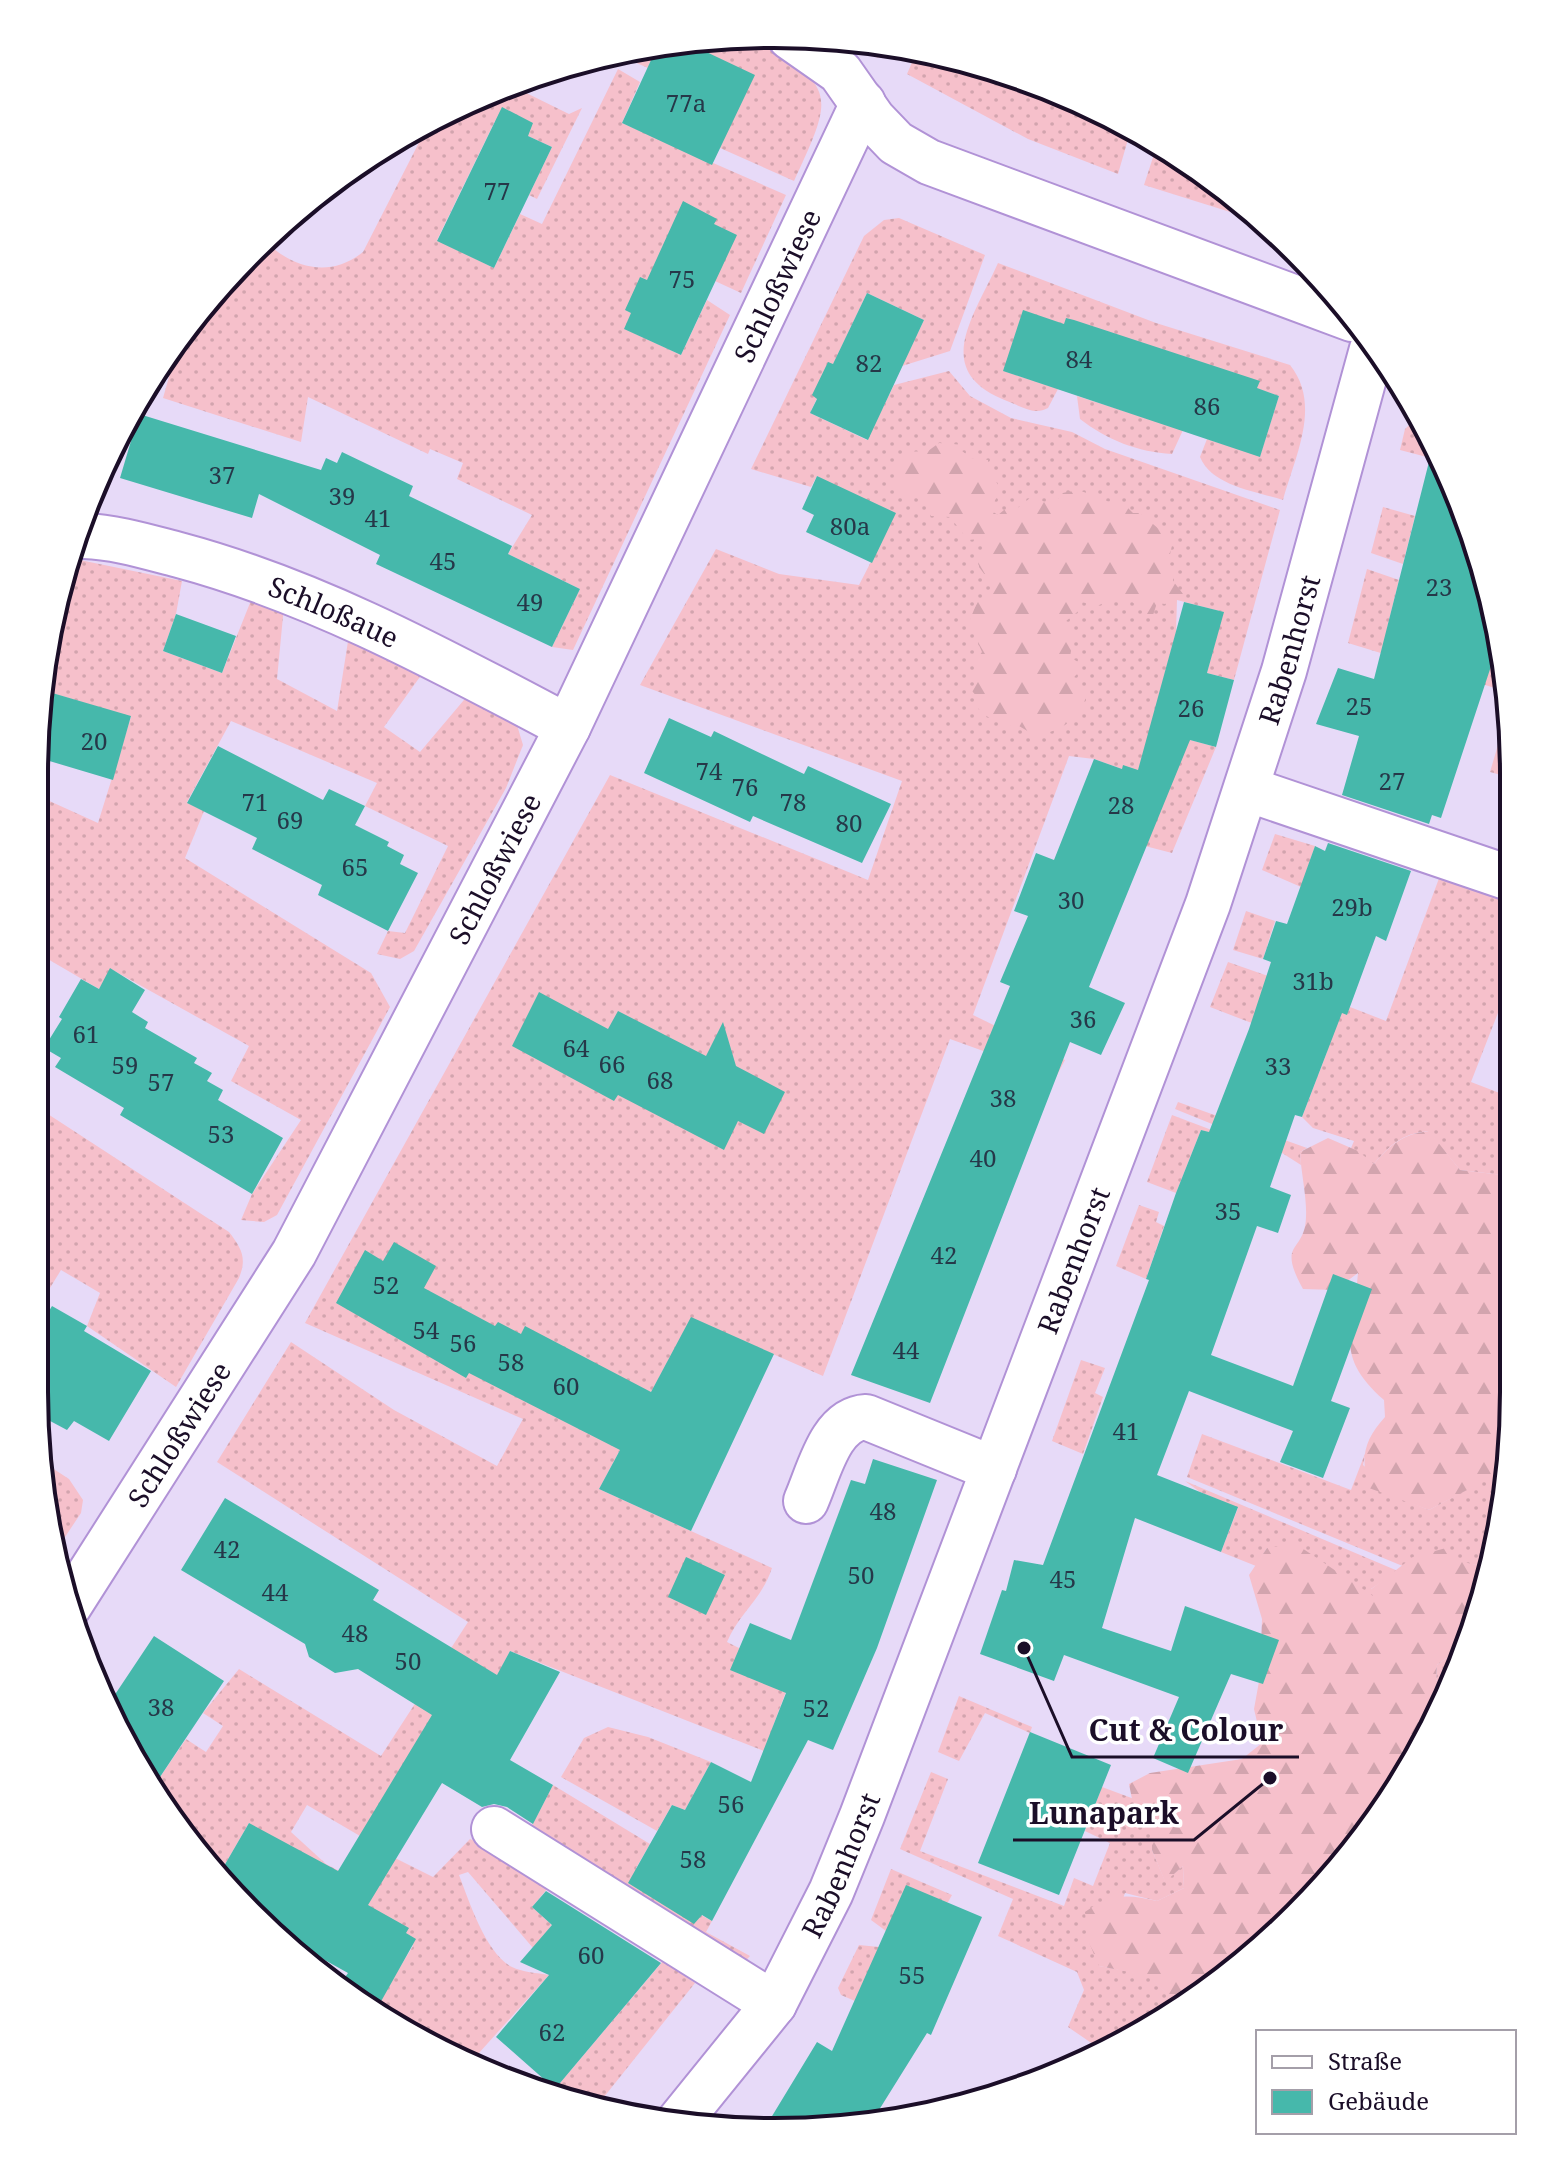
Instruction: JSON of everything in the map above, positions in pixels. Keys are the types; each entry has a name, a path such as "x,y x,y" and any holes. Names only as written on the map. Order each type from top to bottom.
{"street":[{"path":"808,49 840,72 873,119 896,143 929,162 1334,312"},
{"name":"Schloßwiese","path":"77,1593 294,1253 568,727 863,103"},
{"name":"Rabenhorst","path":"686,2113 774,2004 831,1892 1208,904 1284,671 1369,359"},
{"name":"Schloßaue","path":"89,537 138,544 225,567 315,602 452,666 568,727"},
{"path":"1247,789 1500,875"},
{"path":"806,1501 840,1426 853,1418 866,1417 994,1469"},
{"path":"494,1829 774,2004"}],"green space":[{"path":"769,48 813,81 820,94 821,110 817,128 794,181 720,148 686,53"},
{"path":"652,59 648,68 634,62"},
{"path":"912,61 962,73 1052,103 1095,123 1128,140 1118,174 1028,139 907,74"},
{"path":"618,69 640,82 622,123 786,195 741,293 715,281 625,329 681,355 707,300 730,315 573,650 552,647 580,589 508,554 532,515 457,479 463,463 430,449 428,454 308,397 301,442 163,398 169,377 167,376 198,332 228,295 274,248 288,259 313,267 338,265 351,260 363,252 420,140 496,103 525,93 569,114 582,108 537,199 529,195 552,147 495,121 437,240 494,268 520,214 542,224"},
{"path":"1154,155 1235,214 1144,185"},
{"path":"899,218 985,255 950,351 902,366 924,320 867,293 810,413 867,440 894,385 949,371 970,396 1011,418 1072,432 1105,449 1280,510 1234,680 1207,673 1223,612 1177,600 1176,632 1150,729 1216,747 1172,853 1145,846 1167,785 1094,759 1069,756 973,1015 1065,1060 1056,1077 950,1039 823,1376 691,1318 599,1489 772,1568 727,1642 741,1649 787,1689 773,1726 769,1753 510,1651 442,1783 360,1836 307,1805 291,1832 326,1864 358,1881 381,1851 433,1877 470,1839 557,1877 532,1907 552,1925 533,1948 468,1872 459,1875 494,1951 512,1967 549,1975 478,2054 379,2001 413,1946 406,1933 351,1896 317,1956 281,1925 298,1888 249,1823 224,1866 159,1778 186,1739 206,1752 223,1726 203,1713 239,1669 381,1756 468,1622 217,1462 291,1342 394,1410 497,1466 523,1419 305,1323 610,775 868,880 902,781 640,685 716,549 779,574 859,585 893,519 817,476 811,487 751,469 864,236 884,220"},
{"path":"998,263 1156,323 1290,365 1299,380 1305,414 1299,448 1283,500 1224,481 1206,467 1200,457 1207,439 1260,456 1279,396 1023,311 1004,371 1058,389 1048,408 1033,411 984,389 970,374 964,358 965,341 970,322"},
{"path":"1077,396 1183,430 1172,454 1135,448 1112,439 1080,419"},
{"path":"1410,424 1427,457 1400,450 1405,429"},
{"path":"939,443 965,445 962,451 971,458 988,460 988,470 1001,489 990,510 998,515 1004,510 1015,510 1030,498 1054,504 1063,493 1078,491 1100,500 1123,503 1173,541 1168,563 1173,568 1173,581 1184,595 1165,604 1157,603 1152,618 1131,601 1106,602 1097,606 1082,602 1081,609 1066,621 1073,639 1070,657 1078,662 1078,673 1072,679 1086,697 1073,719 1053,731 1036,736 1019,726 996,721 977,707 979,699 972,691 977,675 973,665 982,652 969,622 978,600 989,601 988,591 994,587 979,567 979,559 988,552 988,546 979,539 968,540 950,517 931,516 926,501 897,492 895,464 899,456 905,452 928,451"},
{"path":"1383,507 1415,516 1403,564 1371,553"},
{"path":"81,560 182,581 176,614 163,651 222,673 252,598 284,606 277,679 337,711 349,635 422,674 384,727 420,752 469,694 517,725 523,745 506,788 414,951 400,959 377,954 388,931 405,933 448,846 365,806 377,783 231,721 187,802 204,811 185,858 371,973 390,1007 277,1215 264,1222 241,1220 252,1194 301,1120 231,1081 249,1046 111,969 99,989 48,959 48,800 98,823 131,717 53,693 62,632"},
{"path":"1367,569 1399,580 1387,628 1490,655 1495,688 1348,643"},
{"path":"1499,743 1500,775 1490,772"},
{"path":"1275,834 1315,846 1301,887 1262,870"},
{"path":"1441,873 1500,893 1500,1008 1471,1082 1500,1093 1500,1175 1460,1170 1428,1131 1398,1141 1374,1164 1351,1148 1354,1141 1313,1128 1302,1117 1327,1052 1210,1007 1228,962 1268,976 1347,1014 1350,1007 1386,1021"},
{"path":"1246,911 1275,921 1263,959 1233,950"},
{"path":"1178,1102 1307,1148 1300,1152 1301,1165 1279,1151 1175,1109"},
{"path":"48,1114 229,1232 243,1259 239,1278 176,1387 87,1326 100,1293 61,1270 48,1291"},
{"path":"1172,1115 1254,1146 1201,1130 1176,1193 1147,1182"},
{"path":"1429,1131 1460,1170 1500,1175 1500,1392 1494,1484 1488,1479 1429,1510 1369,1488 1366,1450 1372,1434 1385,1417 1384,1400 1368,1384 1352,1356 1351,1328 1358,1273 1335,1290 1303,1289 1292,1262 1306,1217 1300,1152 1328,1138 1358,1151 1374,1164 1398,1141"},
{"path":"1139,1205 1159,1212 1156,1222 1164,1226 1146,1279 1116,1266"},
{"path":"1081,1360 1105,1368 1095,1393 1103,1397 1083,1454 1052,1441"},
{"path":"1202,1434 1351,1490 1366,1451 1363,1465 1402,1499 1429,1510 1488,1478 1494,1484 1478,1567 1414,1557 1405,1567 1187,1477"},
{"path":"52,1468 69,1479 83,1500 81,1513 63,1540"},
{"path":"1185,1481 1398,1571 1371,1589 1375,1598 1267,1548 1256,1566 1221,1552 1238,1508 1200,1492"},
{"path":"1296,1544 1373,1596 1370,1590 1413,1557 1446,1548 1454,1560 1478,1567 1450,1655 1437,1665 1439,1684 1403,1755 1378,1795 1320,1871 1287,1905 1253,1938 1172,1999 1149,1976 1099,1966 1088,1940 1085,1912 1111,1898 1128,1896 1157,1901 1184,1888 1183,1866 1165,1882 1152,1850 1152,1825 1145,1803 1132,1799 1129,1784 1150,1773 1242,1759 1262,1743 1254,1709 1260,1676 1262,1619 1249,1575 1267,1548"},
{"path":"1450,1655 1439,1684 1436,1680 1437,1665"},
{"path":"959,1696 1032,1727 1030,1733 985,1713 959,1761 938,1752"},
{"path":"608,1727 648,1737 711,1762 685,1810 672,1805 657,1831 561,1777 584,1738"},
{"path":"931,1772 948,1779 920,1851 1064,1906 1074,1878 1093,1886 1110,1843 1085,1831 1102,1787 1145,1803 1152,1825 1152,1850 1165,1881 1183,1866 1184,1888 1157,1901 1125,1893 1099,1966 1149,1975 1172,1999 1093,2044 1068,2027 1084,1990 1077,1972 998,1936 1013,1899 900,1849"},
{"path":"553,1785 650,1844 636,1868 645,1884 712,1921 706,1932 750,1956 738,1969 527,1835"},
{"path":"891,1869 952,1895 948,1902 886,1931 871,1920"},
{"path":"859,1945 879,1947 855,2001 841,1995 838,1988"},
{"path":"663,1961 695,1983 604,2097 559,2085"}],"building":[{"path":"706,52 755,75 712,165 622,123 652,59"},
{"path":"502,107 533,123 528,136 552,147 494,268 437,241"},
{"path":"683,201 717,219 714,224 737,235 681,355 624,329 631,313 625,310 640,277 647,280"},
{"path":"867,293 924,320 868,440 810,413 817,399 812,395 828,362 833,364"},
{"path":"1023,310 1064,324 1066,318 1074,320 1260,381 1257,388 1279,396 1260,457 1003,371"},
{"path":"143,415 321,470 326,458 337,463 342,452 413,486 409,496 512,546 508,554 580,589 552,647 376,564 380,555 259,494 252,518 120,478 133,434"},
{"path":"1429,462 1445,496 1475,586 1492,665 1441,818 1432,815 1429,824 1342,795 1359,736 1316,724 1338,668 1374,679"},
{"path":"817,476 896,513 872,563 806,532 814,515 802,509"},
{"path":"1184,602 1224,612 1207,673 1234,680 1216,747 1190,740 1089,987 1125,1003 1101,1055 1070,1042 930,1403 851,1375 1010,986 1000,982 1028,916 1014,911 1036,853 1054,860 1094,759 1122,769 1123,765 1138,770"},
{"path":"176,614 236,636 222,673 163,651"},
{"path":"53,693 131,716 113,780 49,761"},
{"path":"669,718 711,737 714,731 804,774 808,766 891,804 862,863 753,816 750,822 644,773"},
{"path":"218,746 323,800 329,789 365,806 355,825 389,842 387,846 404,855 400,864 418,873 388,931 318,895 322,885 252,849 257,838 187,803"},
{"path":"1328,843 1411,871 1386,941 1376,936 1347,1015 1342,1013 1302,1117 1295,1115 1270,1187 1291,1195 1278,1233 1257,1226 1211,1355 1293,1386 1333,1274 1372,1289 1331,1401 1350,1408 1323,1478 1280,1462 1293,1431 1189,1391 1157,1475 1238,1507 1221,1552 1135,1518 1102,1628 1171,1651 1185,1606 1279,1640 1263,1684 1231,1674 1188,1773 1153,1758 1179,1697 1064,1655 1054,1681 980,1654 1002,1590 1006,1591 1014,1560 1043,1565 1149,1280 1146,1279 1176,1193 1201,1130 1209,1132 1249,1029 1271,962 1263,959 1276,921 1287,924 1315,846 1325,851"},
{"path":"110,968 145,990 132,1012 148,1022 145,1028 197,1058 194,1063 212,1073 207,1081 223,1090 218,1100 283,1138 252,1194 120,1115 124,1108 55,1067 61,1058 48,1050 48,1042 62,1019 59,1017 81,979 99,989"},
{"path":"539,992 608,1029 618,1011 706,1056 723,1022 736,1066 785,1092 764,1134 738,1121 724,1150 618,1095 614,1101 512,1046"},
{"path":"394,1242 436,1266 424,1288 495,1326 498,1322 521,1334 525,1326 651,1392 691,1317 774,1354 691,1531 599,1489 620,1450 469,1373 466,1378 336,1303 365,1250 383,1261"},
{"path":"52,1306 87,1326 84,1331 151,1371 109,1441 74,1421 67,1430 49,1421 48,1313"},
{"path":"873,1459 937,1480 877,1648 833,1750 808,1740 712,1921 702,1915 694,1924 628,1883 672,1805 685,1810 711,1762 751,1782 786,1693 730,1670 750,1623 791,1640 851,1480 865,1484"},
{"path":"225,1498 379,1590 373,1600 497,1675 510,1651 560,1672 510,1760 553,1785 533,1824 507,1807 494,1804 482,1807 442,1783 368,1905 409,1928 406,1933 416,1939 381,2002 345,1977 348,1973 317,1956 295,1938 224,1866 249,1823 338,1871 432,1715 358,1669 335,1673 309,1657 305,1644 181,1570"},
{"path":"686,1557 725,1575 706,1615 668,1597"},
{"path":"154,1636 224,1681 159,1778 115,1695"},
{"path":"1030,1732 1111,1765 1059,1895 978,1863"},
{"path":"906,1885 982,1917 931,2035 927,2033 879,2110 771,2118 817,2042 832,2051"},
{"path":"546,1891 661,1963 559,2085 545,2080 496,2037 549,1975 520,1962 552,1925 532,1907"}],"place":[{"name":"Cut & Colour","path":"1024,1648"},
{"name":"Lunapark","path":"1270,1778"}]}
